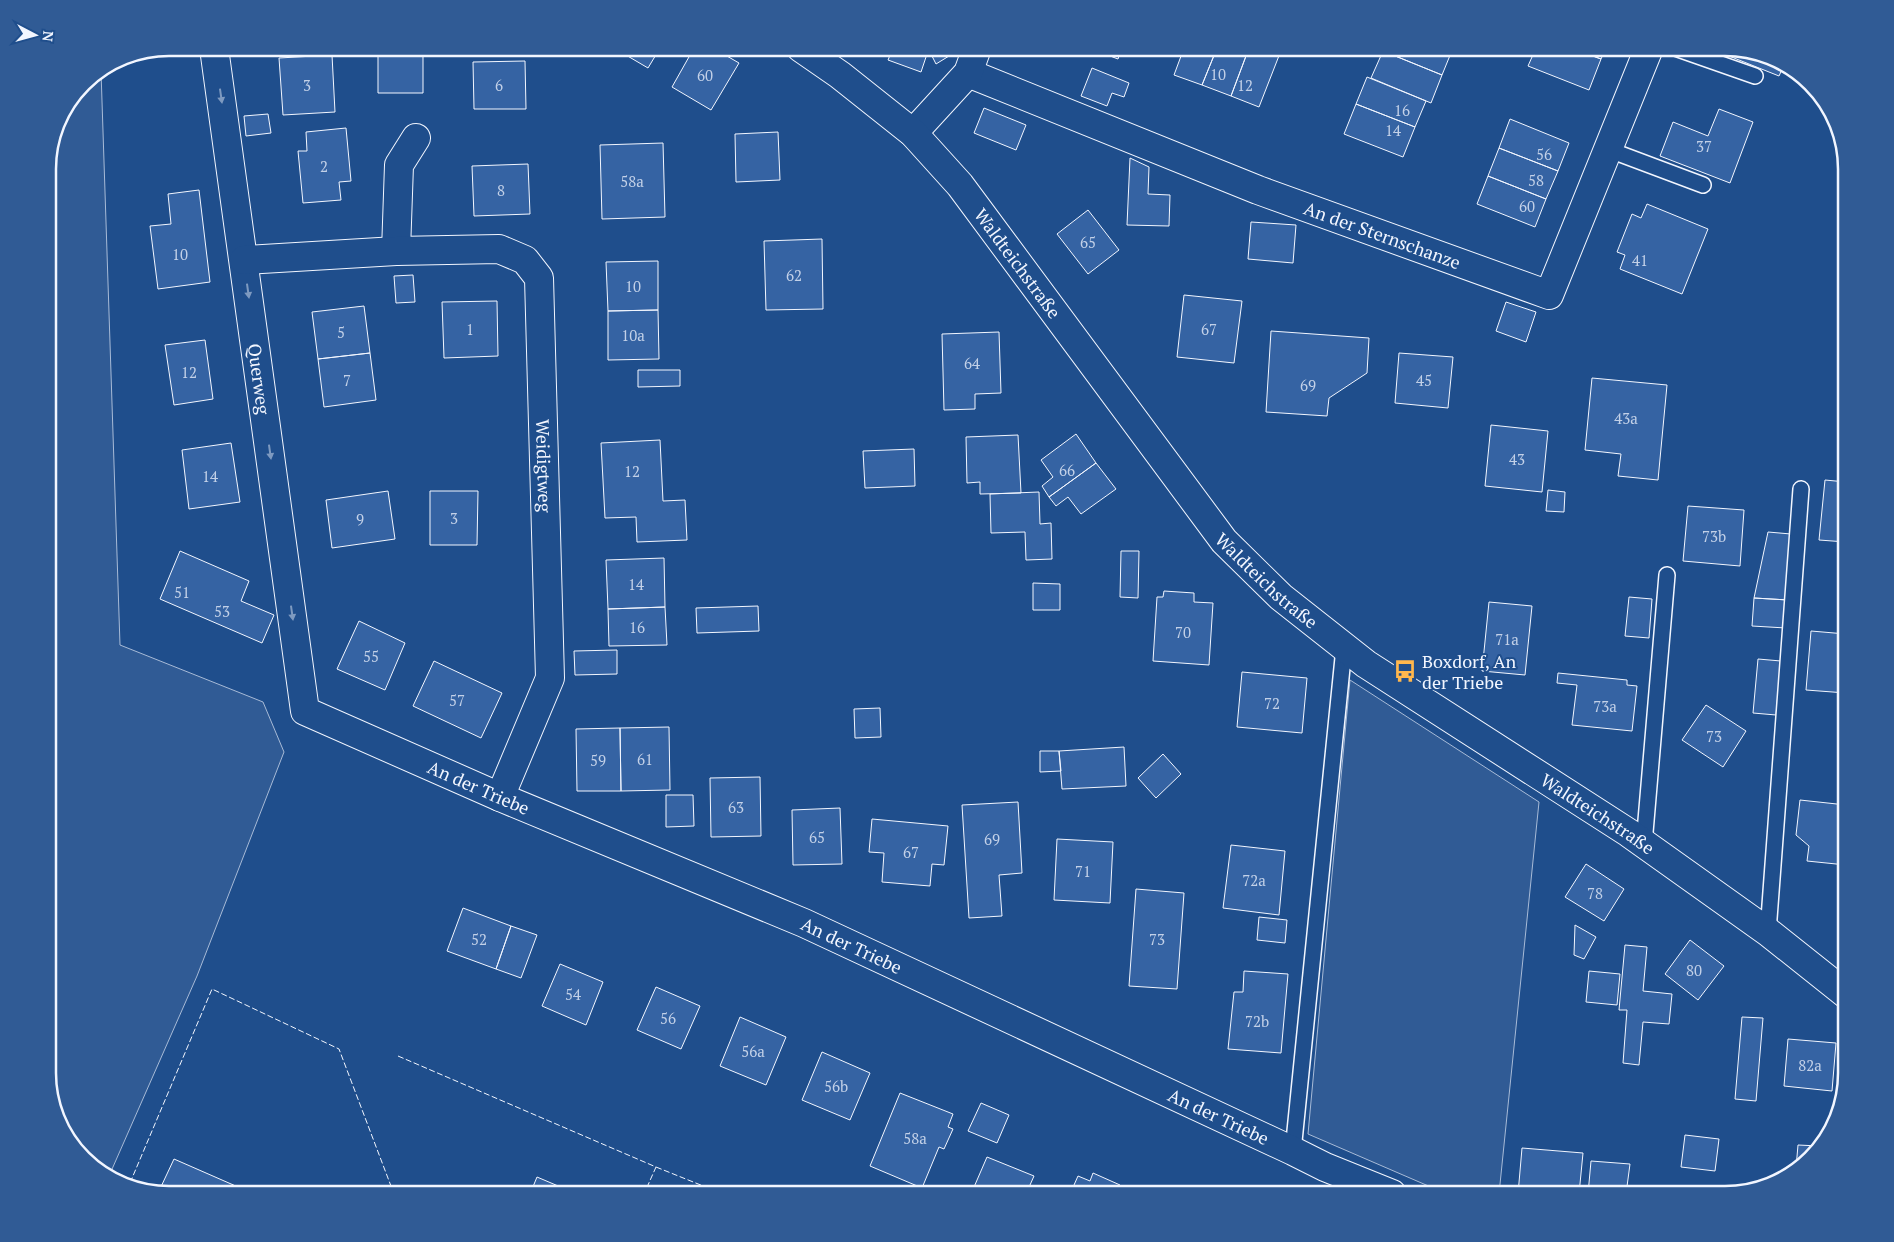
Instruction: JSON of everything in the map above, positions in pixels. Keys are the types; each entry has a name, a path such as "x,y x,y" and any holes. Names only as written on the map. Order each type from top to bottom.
{"street":[{"name":"Querweg","path":"215,56 305,710"},
{"name":"Waldteichstraße","path":"813,56 840,75 913,133 960,185 1224,541 1281,597 1344,648 1644,844 1768,932 1838,988"},
{"path":"913,133 968,73 974,56"},
{"name":"An der Sternschanze","path":"968,73 1258,190 1549,295 1646,56"},
{"path":"396,251 398,165 416,138"},
{"name":"Weidigtweg","path":"244,260 396,251 499,249 525,260 539,278 550,678 500,798"},
{"name":"An der Triebe","path":"305,710 500,798 804,924 1325,1167 1372,1186"}],"lane":[{"path":"1698,56 1755,76"},
{"path":"1607,149 1703,185"},
{"path":"1768,932 1801,489"},
{"path":"1644,844 1667,574"},
{"path":"1293,1151 1344,648"}],"shaded area":[{"path":"101,79 120,645 263,702 284,752 197,976 112,1170 89,1153 71,1129 62,1109 56,1080 56,162 60,140 71,113 84,95"},
{"path":"1350,680 1539,802 1500,1186 1428,1186 1308,1134"}],"building":[{"path":"332,56 335,112 283,115 279,58"},
{"path":"378,56 423,56 423,93 378,93"},
{"path":"628,56 655,56 648,68"},
{"path":"689,56 727,56 739,63 711,110 672,87"},
{"path":"890,56 926,56 921,72 888,60"},
{"path":"932,56 949,56 936,64"},
{"path":"1181,56 1214,56 1202,85 1174,75"},
{"path":"1214,56 1246,56 1231,96 1202,85"},
{"path":"1246,56 1279,56 1259,107 1231,96"},
{"path":"1381,56 1395,56 1442,75 1431,103 1371,78"},
{"path":"1395,56 1450,56 1442,75"},
{"path":"1532,56 1593,56 1601,59 1589,90 1528,66"},
{"path":"1729,56 1761,62 1781,71 1779,76"},
{"path":"525,61 526,109 474,109 473,62"},
{"path":"1092,68 1129,83 1124,97 1112,93 1107,106 1081,96"},
{"path":"1367,77 1426,101 1415,127 1356,104"},
{"path":"1356,104 1415,127 1403,157 1344,134"},
{"path":"984,108 1026,125 1016,150 974,133"},
{"path":"1719,109 1753,122 1730,183 1660,156 1673,122 1708,136"},
{"path":"268,114 271,133 246,136 244,116"},
{"path":"1510,119 1569,143 1558,171 1499,148"},
{"path":"346,128 351,181 339,182 341,200 303,203 298,151 307,151 306,132"},
{"path":"778,132 780,180 736,182 735,134"},
{"path":"663,143 665,217 602,219 600,145"},
{"path":"1499,148 1558,171 1546,199 1488,176"},
{"path":"1130,158 1149,167 1148,194 1170,195 1169,226 1127,225"},
{"path":"528,164 530,214 474,216 472,166"},
{"path":"1488,176 1546,199 1535,227 1477,204"},
{"path":"199,190 210,282 158,289 150,226 171,224 168,194"},
{"path":"1647,204 1708,229 1682,294 1620,269 1625,255 1617,252 1632,214 1641,218"},
{"path":"1088,210 1119,250 1088,274 1057,234"},
{"path":"1251,222 1296,225 1293,263 1248,259"},
{"path":"822,239 823,309 766,310 764,241"},
{"path":"658,261 658,310 608,311 606,262"},
{"path":"413,275 415,302 396,303 394,276"},
{"path":"1184,295 1242,301 1234,363 1177,357"},
{"path":"497,301 498,356 444,358 442,302"},
{"path":"1506,302 1536,312 1526,342 1496,331"},
{"path":"364,306 370,353 318,359 312,312"},
{"path":"658,310 659,359 608,360 608,311"},
{"path":"1271,331 1369,338 1367,373 1329,398 1327,416 1266,412"},
{"path":"999,332 1001,393 975,394 975,409 944,410 942,334"},
{"path":"205,340 213,399 174,405 165,345"},
{"path":"370,353 376,400 324,407 318,359"},
{"path":"1399,353 1453,357 1448,408 1395,403"},
{"path":"638,370 680,370 680,386 638,387"},
{"path":"1592,378 1667,385 1658,480 1618,476 1621,454 1585,450"},
{"path":"1491,425 1548,431 1542,492 1485,486"},
{"path":"1076,434 1096,463 1049,497 1042,486 1053,477 1041,460"},
{"path":"1018,435 1021,493 980,494 980,482 967,483 966,437"},
{"path":"660,440 663,501 685,500 687,540 637,542 636,517 605,518 601,443"},
{"path":"231,443 240,502 189,509 182,450"},
{"path":"914,449 915,486 865,488 863,451"},
{"path":"1096,463 1116,489 1081,514 1068,497 1056,506 1049,497"},
{"path":"1825,480 1838,481 1838,541 1819,540"},
{"path":"1548,490 1565,492 1564,512 1546,511"},
{"path":"388,491 395,539 332,548 326,500"},
{"path":"430,491 478,491 477,545 430,545"},
{"path":"1039,492 1040,524 1051,523 1052,559 1026,560 1025,532 991,533 990,494"},
{"path":"1688,506 1744,510 1740,566 1683,561"},
{"path":"1768,532 1791,534 1788,600 1754,598"},
{"path":"180,551 249,581 241,601 274,615 262,643 160,599"},
{"path":"1121,551 1139,551 1138,598 1120,597"},
{"path":"664,558 665,607 608,609 606,560"},
{"path":"1033,583 1060,584 1060,610 1033,610"},
{"path":"1164,591 1194,593 1194,602 1213,603 1209,665 1153,661 1157,597 1163,597"},
{"path":"1629,597 1652,599 1649,638 1625,636"},
{"path":"1754,598 1788,600 1786,628 1752,626"},
{"path":"1489,602 1532,606 1525,675 1482,671"},
{"path":"758,606 759,631 697,633 696,608"},
{"path":"665,607 667,645 609,646 608,609"},
{"path":"359,621 405,643 385,690 337,669"},
{"path":"1811,631 1838,633 1838,692 1806,690"},
{"path":"617,650 617,674 575,675 574,651"},
{"path":"1758,659 1781,661 1776,715 1753,713"},
{"path":"434,661 502,693 481,738 413,706"},
{"path":"1242,672 1307,678 1302,733 1237,727"},
{"path":"1558,673 1627,680 1627,685 1637,686 1632,731 1572,725 1577,685 1557,683"},
{"path":"1706,705 1746,731 1723,767 1682,740"},
{"path":"880,708 881,737 855,738 854,709"},
{"path":"669,727 670,790 621,791 620,728"},
{"path":"620,728 621,791 577,791 576,729"},
{"path":"1124,747 1126,786 1062,789 1059,751"},
{"path":"1040,751 1059,751 1061,771 1040,772"},
{"path":"1163,754 1181,774 1156,798 1138,778"},
{"path":"760,777 761,836 711,837 710,778"},
{"path":"666,795 693,795 694,826 666,827"},
{"path":"1800,800 1838,804 1838,864 1807,861 1809,846 1796,835"},
{"path":"1018,802 1022,873 999,875 1002,916 969,918 962,805"},
{"path":"840,808 842,864 793,865 792,810"},
{"path":"872,819 948,826 944,865 932,864 930,886 882,882 884,853 869,852"},
{"path":"1057,839 1113,842 1110,903 1054,900"},
{"path":"1231,845 1285,851 1279,915 1223,908"},
{"path":"1586,864 1624,889 1604,921 1565,897"},
{"path":"1136,889 1184,893 1177,989 1129,986"},
{"path":"463,908 511,926 496,969 447,951"},
{"path":"1259,917 1287,920 1285,943 1257,940"},
{"path":"1575,925 1596,937 1584,959 1574,955"},
{"path":"511,926 537,935 521,978 496,969"},
{"path":"1690,940 1724,966 1698,1000 1665,974"},
{"path":"1625,945 1647,947 1643,991 1672,994 1669,1024 1643,1022 1639,1065 1623,1063 1627,1010 1619,1010"},
{"path":"560,964 603,982 586,1025 542,1006"},
{"path":"1244,971 1288,974 1281,1053 1228,1049 1234,992 1243,992"},
{"path":"1589,971 1620,974 1617,1005 1586,1002"},
{"path":"656,987 700,1006 681,1049 637,1030"},
{"path":"740,1017 786,1037 766,1085 720,1066"},
{"path":"1742,1017 1763,1018 1756,1101 1735,1099"},
{"path":"1788,1039 1836,1043 1832,1091 1784,1086"},
{"path":"822,1052 870,1073 850,1120 802,1100"},
{"path":"900,1093 953,1114 948,1127 953,1129 944,1149 939,1147 923,1186 917,1186 870,1166"},
{"path":"981,1103 1009,1115 997,1143 968,1131"},
{"path":"1685,1135 1719,1139 1715,1171 1681,1167"},
{"path":"1798,1145 1811,1146 1799,1158 1797,1160"},
{"path":"1522,1148 1583,1153 1580,1186 1519,1186"},
{"path":"987,1157 1034,1176 1030,1186 974,1186"},
{"path":"174,1159 236,1186 169,1186 162,1186"},
{"path":"1591,1161 1630,1164 1627,1186 1589,1186"},
{"path":"1093,1173 1120,1185 1074,1186 1078,1176 1090,1181"},
{"path":"537,1177 558,1186 533,1186"}],"fence":[{"path":"132,1179 212,989 339,1049 391,1186"},
{"path":"398,1056 656,1167 648,1186"},
{"path":"656,1167 703,1186"}],"place":[{"name":"Boxdorf, An der Triebe","path":"1405,671"}]}
